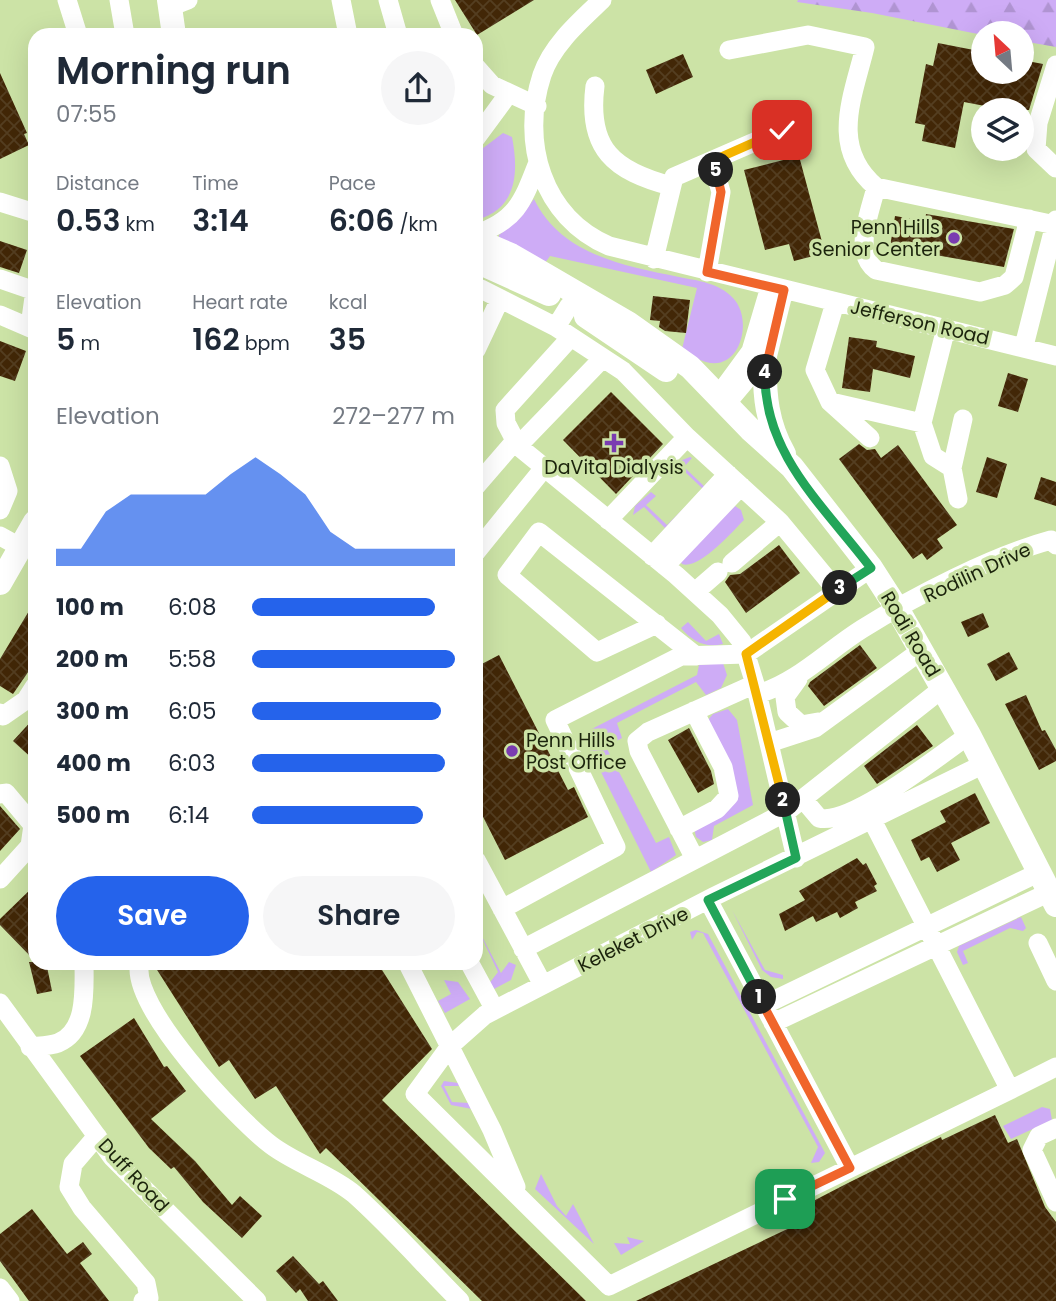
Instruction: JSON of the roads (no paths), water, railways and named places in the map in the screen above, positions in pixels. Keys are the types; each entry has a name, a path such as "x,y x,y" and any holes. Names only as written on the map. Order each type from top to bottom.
{"main road":[{"path":"174,28 176,2"},
{"name":"Rodi Road","path":"483,243 511,256 628,323 690,367 792,467 871,568 898,610 969,735 1048,890"},
{"name":"Rodi Road","path":"483,264 569,306 669,372 722,400"},
{"path":"765,360 770,424 792,467"},
{"path":"0,583 10,542 28,528"}],"street":[{"path":"67,0 76,28"},
{"path":"119,0 124,28"},
{"path":"341,0 347,28"},
{"path":"388,0 396,28"},
{"path":"440,0 451,28"},
{"path":"483,231 503,223 517,209 537,164 534,125 542,73 569,31 591,4"},
{"path":"729,50 808,35 865,47 845,131 854,155 876,187 1028,219 1055,222 1024,346"},
{"path":"1056,65 1038,123 1037,149 1056,168"},
{"path":"483,75 492,85 537,106"},
{"path":"595,86 594,129 603,148 618,165 636,177 671,186"},
{"path":"483,128 509,93"},
{"path":"654,259 674,177 782,130"},
{"path":"707,272 721,192 712,161"},
{"name":"Jefferson Road","path":"537,164 546,189 563,214 600,242 654,259 1024,346 1056,356"},
{"path":"876,187 863,244 870,265 889,272 980,292 1004,285 1014,277 1028,219"},
{"path":"0,202 28,211"},
{"path":"483,287 507,274"},
{"path":"0,279 28,288"},
{"path":"722,400 754,343 777,289"},
{"path":"722,400 765,360 777,289"},
{"path":"483,292 563,332 623,371 687,437 780,522 837,591"},
{"path":"483,335 500,299"},
{"path":"835,303 815,370 830,402 870,438"},
{"path":"569,306 563,332 505,410 504,416 516,443 695,592 720,615 742,642 757,689 796,858"},
{"path":"0,315 28,326"},
{"path":"946,328 922,423 933,456 952,468"},
{"path":"483,478 603,358"},
{"path":"830,402 922,423"},
{"path":"958,499 952,468 963,419"},
{"path":"608,520 687,437"},
{"path":"0,466 8,491 0,510"},
{"path":"483,543 544,468"},
{"path":"658,561 735,480"},
{"path":"695,592 780,522"},
{"path":"657,624 597,652 507,575 539,532 657,624 696,656"},
{"name":"Rodilin Drive","path":"898,610 1014,550 1051,540 1056,545"},
{"path":"502,909 616,847 555,720 681,656 746,654 871,568"},
{"path":"695,859 639,751 637,741 648,732 694,711 757,689 778,688 859,631 898,610"},
{"path":"769,743 799,735 823,721 922,650"},
{"path":"811,666 788,690 785,705 790,717 801,725 823,721"},
{"path":"523,949 786,812 943,688"},
{"path":"0,713 4,716 28,697"},
{"path":"679,829 717,809 729,796 723,767 694,711"},
{"path":"803,799 819,818 839,818 887,791 969,735"},
{"name":"Keleket Drive","path":"520,1198 415,1094 450,1046 495,1010 542,985 984,764"},
{"path":"0,794 6,793 28,817"},
{"path":"872,820 1010,1090"},
{"path":"0,879 28,848"},
{"path":"483,873 542,985"},
{"path":"764,1005 1048,890"},
{"path":"708,900 850,1168"},
{"path":"773,1023 933,936"},
{"path":"1038,943 1056,981"},
{"path":"30,1047 60,1042 76,1025 84,1005 84,970"},
{"path":"139,970 145,994 165,1031 239,1118 273,1147 352,1193 460,1301"},
{"path":"411,970 492,1130 520,1198 609,1286 1056,1067"},
{"path":"473,970 495,1010"},
{"name":"Duff Road","path":"0,1003 112,1157 257,1301"},
{"path":"1056,1128 1039,1136 1032,1150 1056,1202"},
{"path":"97,1136 73,1164 69,1187 82,1208 146,1283 149,1298 143,1301"},
{"path":"0,1288 10,1301"}],"place":[{"name":"Penn Hills Senior Center","path":"954,238"},
{"name":"DaVita Dialysis","path":"614,443"},
{"name":"Penn Hills Post Office","path":"512,751"}]}
